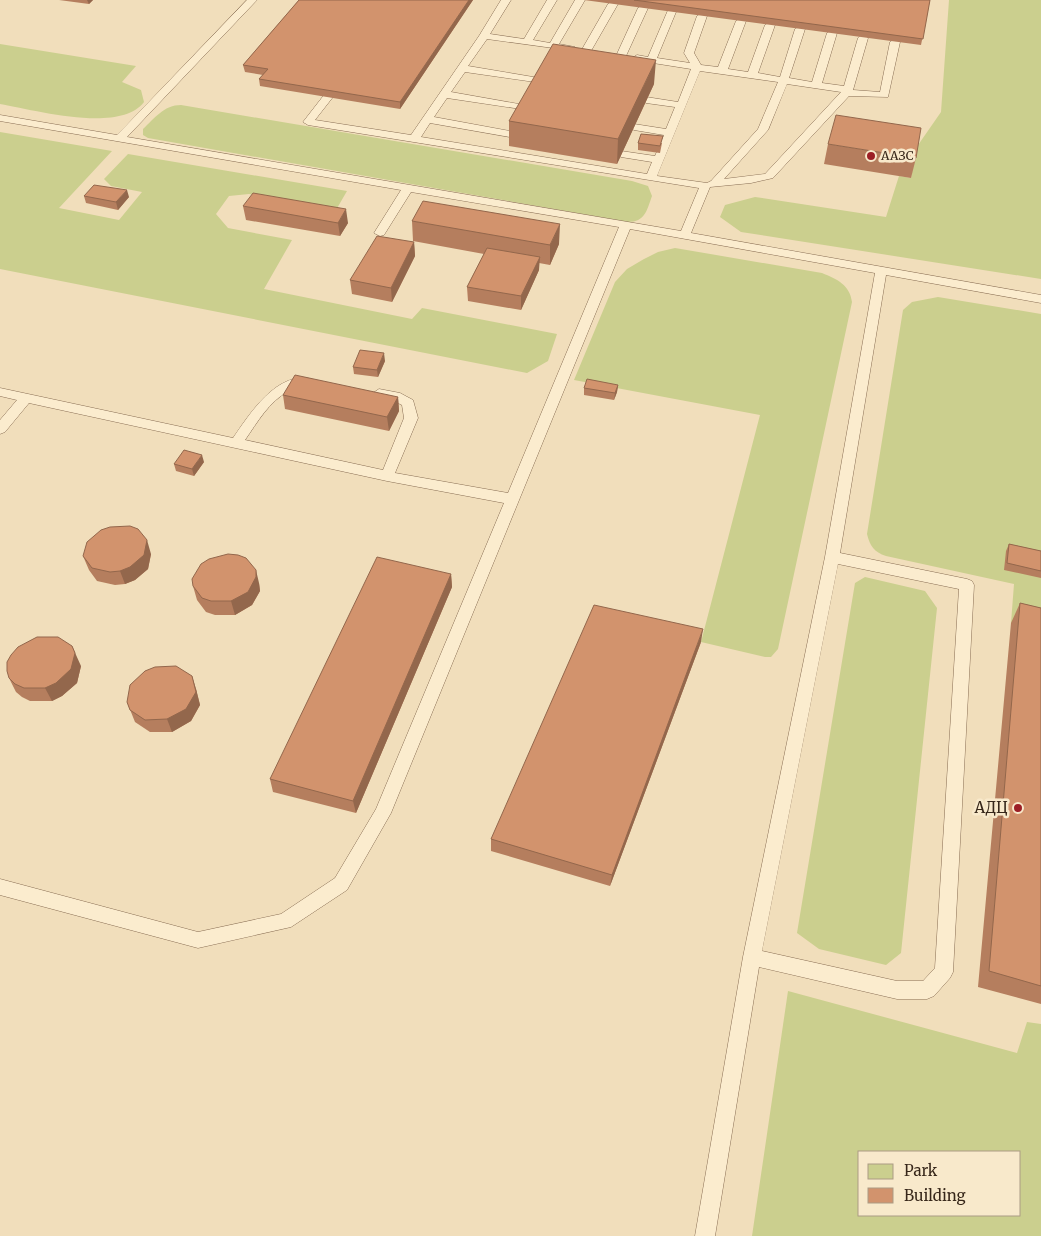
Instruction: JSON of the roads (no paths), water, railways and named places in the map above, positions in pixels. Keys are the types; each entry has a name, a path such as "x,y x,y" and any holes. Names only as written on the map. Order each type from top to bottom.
{"lane":[{"path":"121,137 252,0"},
{"path":"414,139 484,36 506,0"},
{"path":"527,42 552,0"},
{"path":"552,46 580,0"},
{"path":"484,36 590,52 613,4"},
{"path":"643,8 616,55 784,79 847,91 884,95 896,42"},
{"path":"651,61 671,12"},
{"path":"697,67 689,53 702,16"},
{"path":"722,71 741,21"},
{"path":"752,75 770,25"},
{"path":"686,236 710,185 763,130 784,79 800,29"},
{"path":"816,86 832,34"},
{"path":"328,97 308,122 651,178 710,185 770,176 847,91 863,38"},
{"path":"651,178 697,67"},
{"path":"461,68 545,82"},
{"path":"444,94 530,109"},
{"path":"646,100 680,106"},
{"path":"0,118 121,137 1041,299"},
{"path":"427,119 515,135"},
{"path":"634,128 669,133"},
{"path":"621,154 658,160"},
{"path":"380,234 408,188"},
{"path":"0,887 198,940 285,922 342,884 383,813 626,225"},
{"path":"705,1236 752,957 832,557 881,272"},
{"path":"236,443 263,405 275,393 293,383 316,381 324,383"},
{"path":"368,391 395,396 408,403 411,418 387,476"},
{"path":"0,392 387,476 512,499"},
{"path":"0,429 26,397"},
{"path":"752,957 897,990 927,990 944,972 967,585 832,557"}],"place":[{"name":"ААЗС","path":"871,156"},
{"name":"АДЦ","path":"1018,808"}]}
